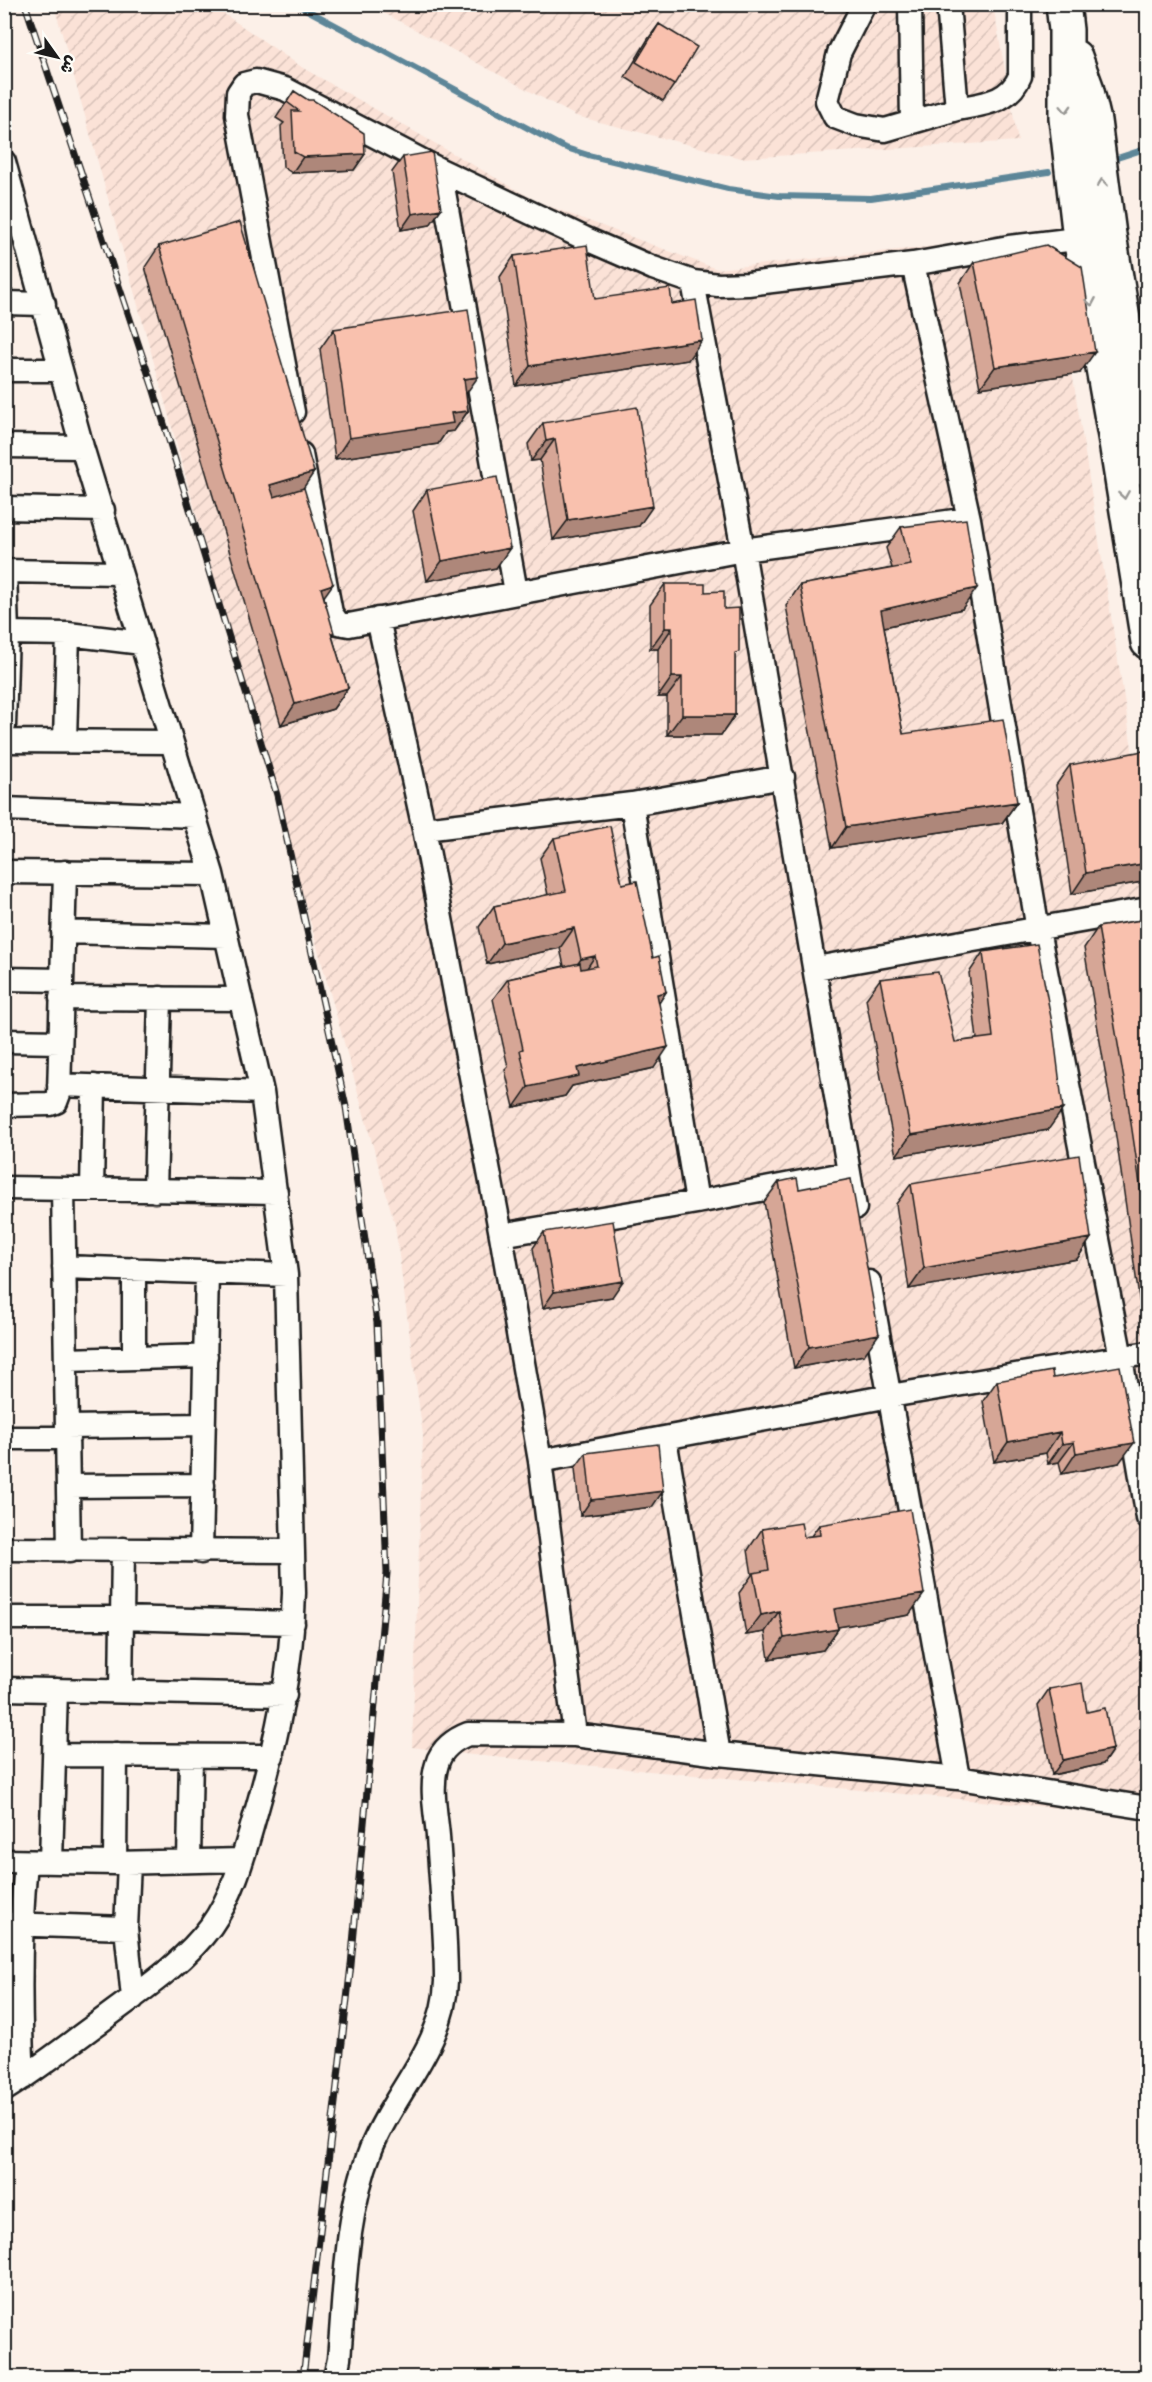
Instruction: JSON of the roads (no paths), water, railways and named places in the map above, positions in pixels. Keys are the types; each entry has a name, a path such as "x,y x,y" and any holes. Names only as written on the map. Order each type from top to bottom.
{"highway":[{"path":"1064,17 1066,118 1094,237 1135,433 1148,469"},
{"path":"1135,433 1148,642"}],"street":[{"path":"864,4 839,53 827,101 835,117 856,125 885,130 957,109 1000,100 1015,87 1020,76 1020,4"},
{"path":"909,4 912,122"},
{"path":"948,4 957,109"},
{"path":"969,519 743,550 349,625 338,623 331,614 237,115 238,93 244,84 256,81 285,89 440,170 584,238 653,268 693,282 718,285 748,284 913,264 1009,247 1094,237"},
{"path":"440,170 516,592"},
{"path":"6,171 16,239 44,304 82,447 103,510 119,573 212,874 262,1092 286,1275 293,1623 285,1695 272,1756 242,1860 226,1899 211,1926 185,1954 133,1998 14,2084"},
{"path":"913,264 969,519 1038,930 1121,1358 1148,1518"},
{"path":"693,282 783,777 860,1232"},
{"path":"4,303 44,304"},
{"path":"4,370 61,370"},
{"path":"4,446 82,447"},
{"path":"4,508 103,510"},
{"path":"4,726 5,571 119,573"},
{"path":"378,619 424,829 501,1235 540,1461 575,1735"},
{"path":"6,633 68,634 142,643"},
{"path":"65,740 68,634"},
{"path":"4,741 171,742"},
{"path":"424,829 632,804 783,777"},
{"path":"632,804 697,1202"},
{"path":"4,809 195,816"},
{"path":"4,872 212,874"},
{"path":"4,1105 56,1102 59,1085 65,872"},
{"path":"816,968 1148,909"},
{"path":"63,932 226,936"},
{"path":"4,979 62,989 160,998 241,999"},
{"path":"155,1191 160,998"},
{"path":"4,1041 60,1042"},
{"path":"59,1085 262,1092"},
{"path":"92,1189 94,1086"},
{"path":"501,1235 697,1202 849,1173"},
{"path":"4,1188 276,1192"},
{"path":"63,1189 69,1551"},
{"path":"64,1267 286,1275"},
{"path":"866,1267 958,1778"},
{"path":"134,1269 134,1358"},
{"path":"201,1552 207,1272"},
{"path":"540,1461 890,1396 1148,1353"},
{"path":"66,1360 206,1356"},
{"path":"4,1438 67,1432 204,1425"},
{"path":"665,1439 719,1754"},
{"path":"68,1486 203,1485"},
{"path":"4,1549 292,1551"},
{"path":"120,1691 123,1549"},
{"path":"4,1618 121,1618 293,1623"},
{"path":"4,1689 285,1695"},
{"path":"51,1862 56,1690"},
{"path":"335,2378 339,2359 349,2241 368,2160 394,2103 429,2045 438,2026 443,2004 446,1983 443,1905 434,1785 437,1764 447,1748 458,1738 468,1734 575,1735 719,1754 958,1778 1148,1808"},
{"path":"55,1755 272,1756"},
{"path":"116,1755 126,1928 133,1998"},
{"path":"189,1861 192,1756"},
{"path":"14,2084 12,1924 15,1861 122,1863 242,1860"},
{"path":"12,1924 126,1928"}],"waterway":[{"path":"296,4 563,147 728,189 779,196 871,198 1049,172"},
{"path":"1108,161 1148,148"}],"railway":[{"path":"25,4 154,391 277,795 346,1107 377,1323 387,1573 351,1965 303,2378"}]}
